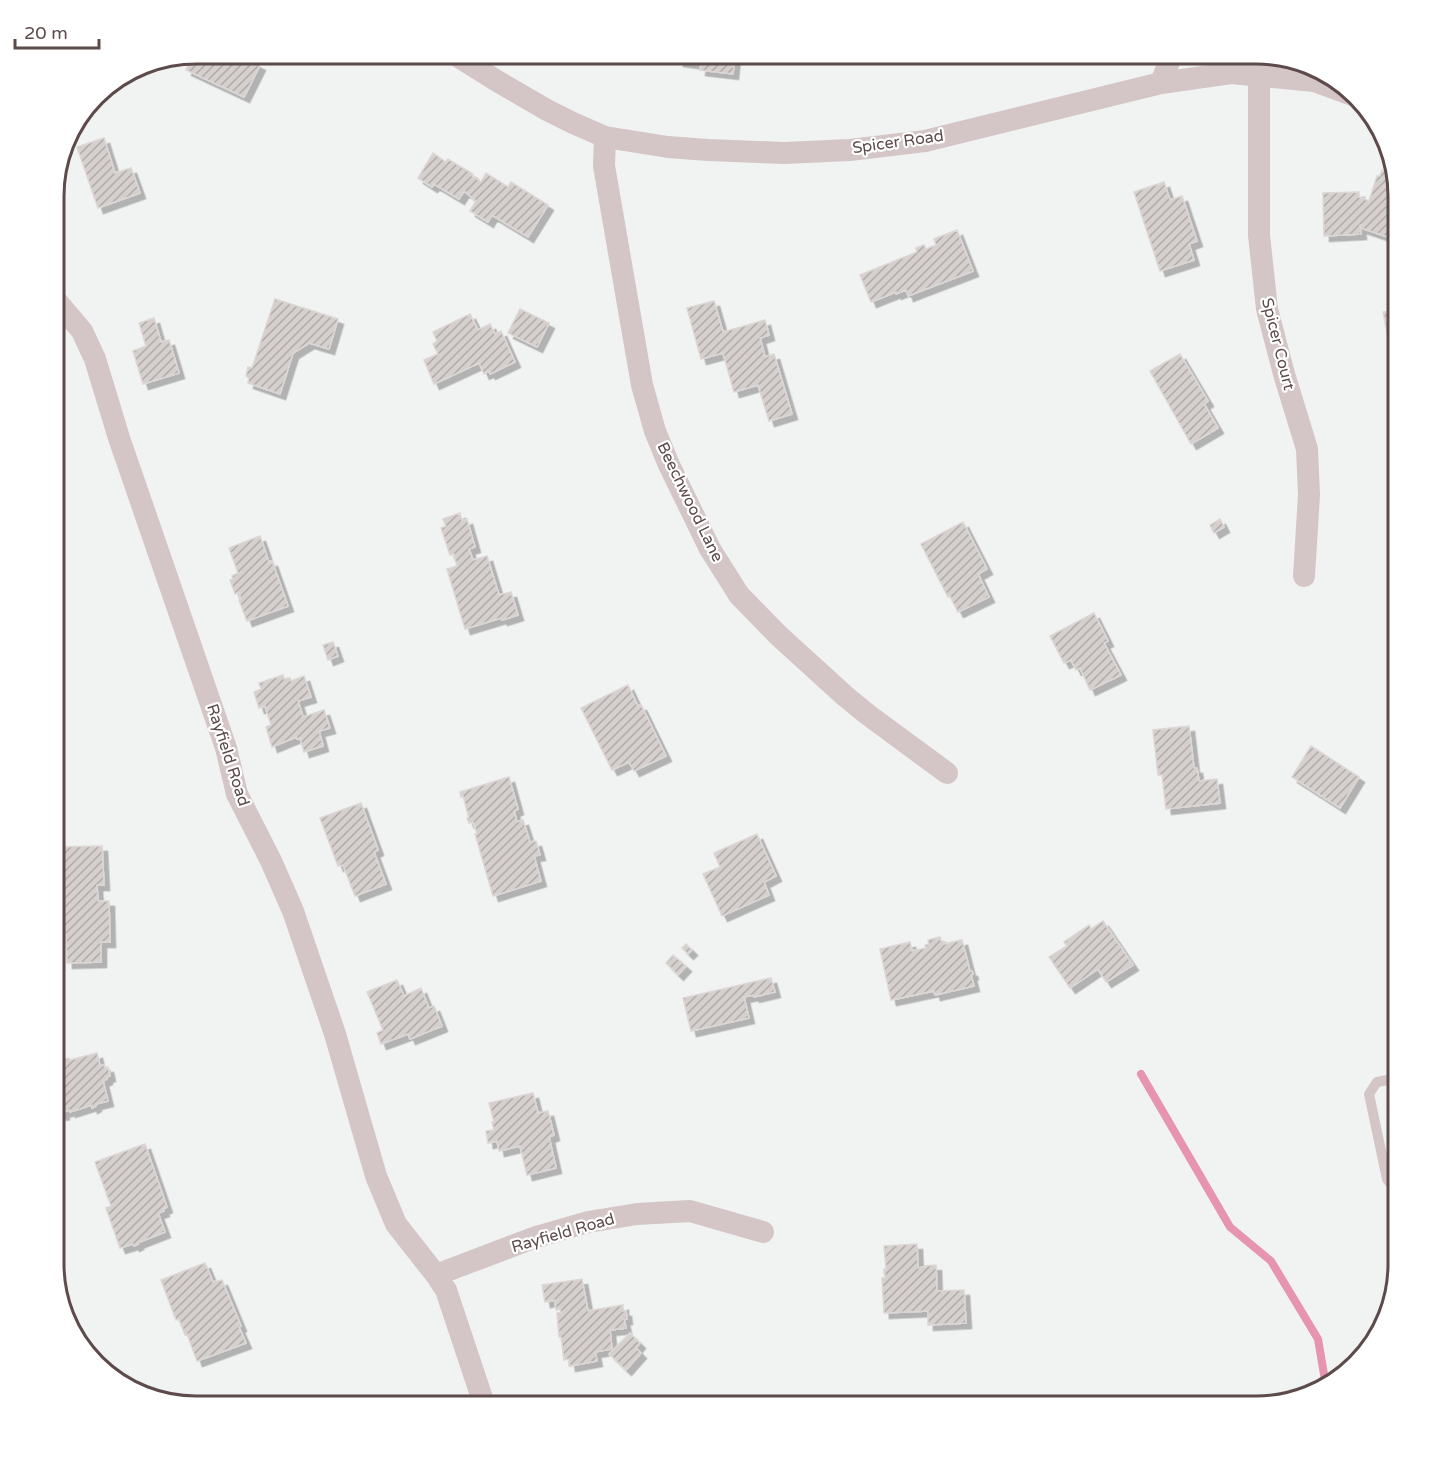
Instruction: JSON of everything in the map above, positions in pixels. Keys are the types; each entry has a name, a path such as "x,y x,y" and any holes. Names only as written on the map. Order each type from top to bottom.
{"street":[{"name":"Spicer Road","path":"472,65 547,110 605,136 668,147 784,153 850,150 925,141 1161,83 1231,73 1251,65"},
{"path":"1161,83 1168,65"},
{"name":"Spicer Court","path":"1254,65 1259,235 1267,309 1306,449 1309,495 1304,576"},
{"name":"Spicer Road","path":"1258,65 1328,86"},
{"name":"Beechwood Lane","path":"605,136 604,166 642,385 655,431 669,465 710,549 739,595 778,635 852,702 947,773"},
{"name":"Rayfield Road","path":"65,311 81,331 95,359 119,438 226,748 237,794 271,861 292,912 334,1034 376,1176 396,1224 446,1290 481,1396"},
{"name":"Rayfield Road","path":"436,1275 536,1237 588,1222 637,1214 690,1211 763,1232"}],"lane":[{"path":"1388,1080 1377,1082 1369,1094 1388,1180"}],"building":[{"path":"188,65 260,65 244,97 186,70"},
{"path":"701,65 734,65 733,74 700,70"},
{"path":"104,138 115,173 131,168 140,193 98,208 77,147"},
{"path":"433,153 446,162 448,159 473,174 472,176 481,182 486,173 508,187 511,182 548,205 528,237 492,215 488,222 470,211 476,201 464,191 459,199 434,184 432,187 418,178"},
{"path":"1382,170 1386,171 1388,237 1361,228 1361,225 1360,225 1361,234 1324,236 1323,193 1359,192 1359,197 1369,201 1377,176 1380,176"},
{"path":"1164,182 1170,200 1182,196 1197,241 1189,244 1194,260 1160,271 1134,192"},
{"path":"957,230 973,271 908,296 906,290 871,302 860,275 917,252 916,248 924,245 926,249 936,245 934,239"},
{"path":"275,299 338,319 329,349 309,343 293,353 280,394 248,383 249,378 246,376 248,367 252,368"},
{"path":"714,301 723,332 765,320 769,335 760,338 765,357 774,354 792,414 769,421 758,385 734,392 723,353 701,359 687,308"},
{"path":"520,309 549,323 537,347 508,333"},
{"path":"1388,311 1388,338 1383,312"},
{"path":"470,314 478,330 490,324 495,334 501,331 515,362 490,374 489,371 484,374 479,363 434,384 424,360 438,354 433,344 437,341 433,332"},
{"path":"154,318 161,342 169,340 179,373 143,384 133,351 146,346 139,323"},
{"path":"1180,354 1208,401 1204,404 1218,428 1191,444 1150,371"},
{"path":"460,513 462,521 467,519 475,547 469,549 473,560 487,556 499,595 511,592 518,615 465,629 447,569 457,566 454,554 450,555 441,528 446,526 443,519"},
{"path":"1220,519 1224,527 1214,533 1210,525"},
{"path":"963,522 987,569 978,574 989,597 958,612 921,544"},
{"path":"260,536 269,562 272,561 288,606 247,621 239,600 241,599 239,592 235,594 230,580 238,573 229,548"},
{"path":"1094,613 1108,641 1104,643 1121,675 1090,690 1080,668 1076,670 1071,660 1064,663 1050,636"},
{"path":"333,642 338,656 328,660 323,645"},
{"path":"283,675 284,679 290,678 291,681 304,676 311,697 298,701 303,717 324,710 330,728 319,731 323,746 304,752 300,738 296,737 272,747 266,727 271,725 265,706 259,708 254,692 261,689 259,683"},
{"path":"628,685 638,706 641,705 666,756 634,771 629,762 612,770 581,708"},
{"path":"1189,726 1194,768 1197,768 1199,781 1217,779 1220,803 1166,809 1162,775 1158,775 1153,730"},
{"path":"1311,746 1359,777 1340,808 1292,777"},
{"path":"509,777 518,809 514,811 517,822 523,820 530,842 536,841 540,855 534,856 541,881 493,896 475,834 477,833 473,822 469,823 460,792"},
{"path":"361,803 378,850 374,852 386,884 355,896 343,865 338,866 320,818"},
{"path":"757,834 776,876 764,882 769,895 722,916 703,874 720,867 714,853"},
{"path":"102,846 104,885 97,885 98,901 109,901 110,942 101,942 101,962 67,963 64,934 64,847"},
{"path":"1103,921 1133,965 1106,982 1098,969 1070,988 1049,957 1067,946 1064,942 1089,925 1091,929"},
{"path":"940,937 944,944 962,940 970,971 973,974 971,975 974,986 935,995 934,991 891,1000 880,949 910,942 912,951 926,948 925,945 929,944 928,940"},
{"path":"686,944 692,950 688,954 682,948"},
{"path":"673,955 686,966 678,975 666,963"},
{"path":"771,978 775,992 744,997 749,1018 691,1031 683,998"},
{"path":"397,980 404,996 421,988 429,1008 434,1006 442,1026 410,1039 408,1034 381,1044 377,1033 383,1030 367,992"},
{"path":"97,1053 100,1066 108,1067 110,1076 103,1081 108,1101 96,1104 92,1108 92,1105 70,1112 70,1110 64,1112 64,1059 69,1058 70,1060"},
{"path":"533,1093 538,1113 548,1111 554,1135 549,1137 556,1168 527,1175 520,1146 499,1151 497,1141 488,1143 486,1131 494,1130 489,1103"},
{"path":"145,1144 167,1207 158,1213 165,1232 134,1246 133,1244 120,1248 106,1208 111,1206 95,1162"},
{"path":"917,1244 918,1268 936,1265 937,1291 964,1290 966,1323 928,1325 928,1311 884,1313 882,1278 885,1278 884,1269 886,1269 884,1246"},
{"path":"205,1263 213,1282 222,1280 246,1343 197,1361 187,1334 185,1335 179,1319 176,1320 161,1280"},
{"path":"582,1279 588,1311 623,1305 623,1311 626,1311 627,1319 624,1319 626,1328 610,1330 612,1349 595,1352 597,1361 570,1366 569,1359 564,1360 561,1337 559,1337 557,1313 561,1313 560,1309 556,1310 555,1300 545,1302 542,1285"},
{"path":"630,1333 640,1343 636,1348 641,1353 626,1370 609,1354"}],"waterway":[{"path":"1141,1074 1230,1227 1271,1261 1318,1339 1325,1377"}]}
